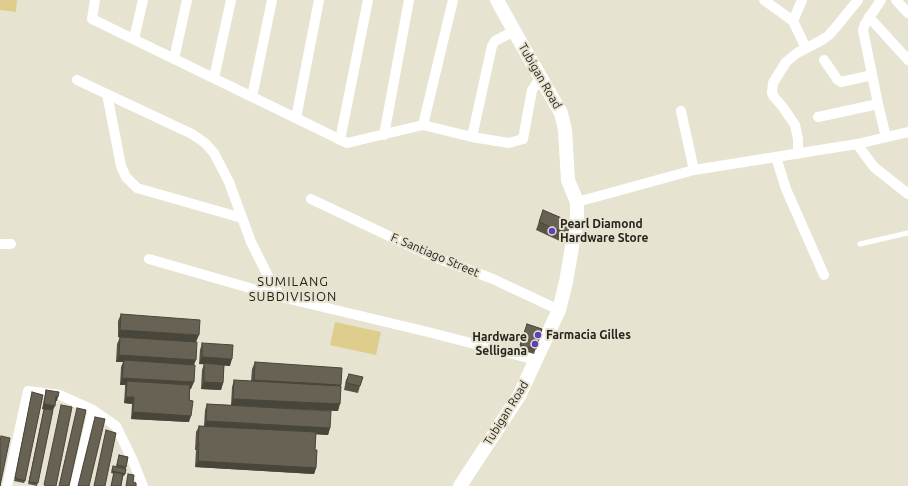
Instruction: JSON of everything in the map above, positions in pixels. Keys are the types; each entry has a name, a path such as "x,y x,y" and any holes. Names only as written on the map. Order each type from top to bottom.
{"street":[{"path":"95,0 92,19 347,143 423,125 472,138 509,143 523,139 532,90 541,77"},
{"path":"134,39 143,0"},
{"path":"174,59 187,0"},
{"path":"214,78 231,0"},
{"path":"252,97 272,0"},
{"path":"296,118 319,0"},
{"path":"340,140 368,0"},
{"path":"384,134 409,0"},
{"path":"423,125 453,0"},
{"name":"Tubigan Road","path":"460,486 519,396 559,310 566,282 577,218 577,202 568,180 565,130 561,113 497,0"},
{"path":"764,0 793,21 806,48"},
{"path":"793,21 802,0"},
{"path":"798,154 798,139 795,125 774,97 772,88 773,83 786,62 797,53 829,35 858,0"},
{"path":"881,0 869,17 863,30 886,137"},
{"path":"896,0 908,13"},
{"path":"869,17 908,60"},
{"path":"472,138 492,46 495,41 514,31"},
{"path":"824,60 837,79 841,82 872,75"},
{"path":"77,80 174,125 192,134 205,143 214,153 222,167 264,268 281,297"},
{"path":"107,94 121,166 126,176 137,188 242,218"},
{"path":"818,117 878,104"},
{"path":"681,111 694,170"},
{"path":"577,202 694,170 857,144 908,132"},
{"path":"857,144 874,168 908,194"},
{"path":"776,156 786,189 824,275"},
{"name":"F. Santiago Street","path":"311,199 429,255 493,279 559,310"},
{"path":"0,244 11,244"},
{"path":"149,259 281,297 428,332 536,360"},
{"path":"7,486 28,391 60,395 93,410 116,426 143,486"},
{"path":"75,486 93,410"}],"lane":[{"path":"860,244 908,233"}],"shaded area":[{"path":"0,0 17,0 16,12 0,10"},
{"path":"335,322 381,332 376,355 330,345"}],"building":[{"path":"543,210 571,222 567,234 539,222"},
{"path":"121,314 200,320 199,335 120,330"},
{"path":"527,324 542,329 536,349 520,345"},
{"path":"120,337 197,342 196,360 119,355"},
{"path":"202,343 233,345 232,359 202,357"},
{"path":"124,360 195,365 194,382 122,378"},
{"path":"255,362 342,368 341,385 254,380"},
{"path":"204,363 224,365 223,383 204,382"},
{"path":"349,374 363,377 360,386 346,383"},
{"path":"234,380 341,386 340,404 233,399"},
{"path":"127,381 190,385 189,400 193,401 191,416 133,412 134,397 126,397"},
{"path":"46,390 59,392 58,397 56,396 55,406 44,404"},
{"path":"32,392 43,395 25,481 15,478"},
{"path":"207,404 331,411 330,428 206,421"},
{"path":"61,405 72,407 56,486 47,486 44,485"},
{"path":"77,408 86,410 69,486 59,486"},
{"path":"44,409 53,410 38,483 29,482"},
{"path":"95,417 105,419 89,486 78,486"},
{"path":"199,426 316,432 316,468 198,461"},
{"path":"106,430 116,433 105,486 94,486"},
{"path":"1,436 10,438 0,486 0,441"},
{"path":"119,455 128,457 126,467 117,465"},
{"path":"113,466 126,469 125,474 112,471"},
{"path":"114,472 123,474 121,486 111,486"},
{"path":"128,474 134,475 133,482 136,483 136,486 126,486"}],"place":[{"name":"Pearl Diamond Hardware Store","path":"552,231"},
{"name":"Farmacia Gilles","path":"538,335"},
{"name":"Hardware Selligana","path":"535,344"}],"district":[{"name":"SUMILANG SUBDIVISION","path":"293,290"}]}
